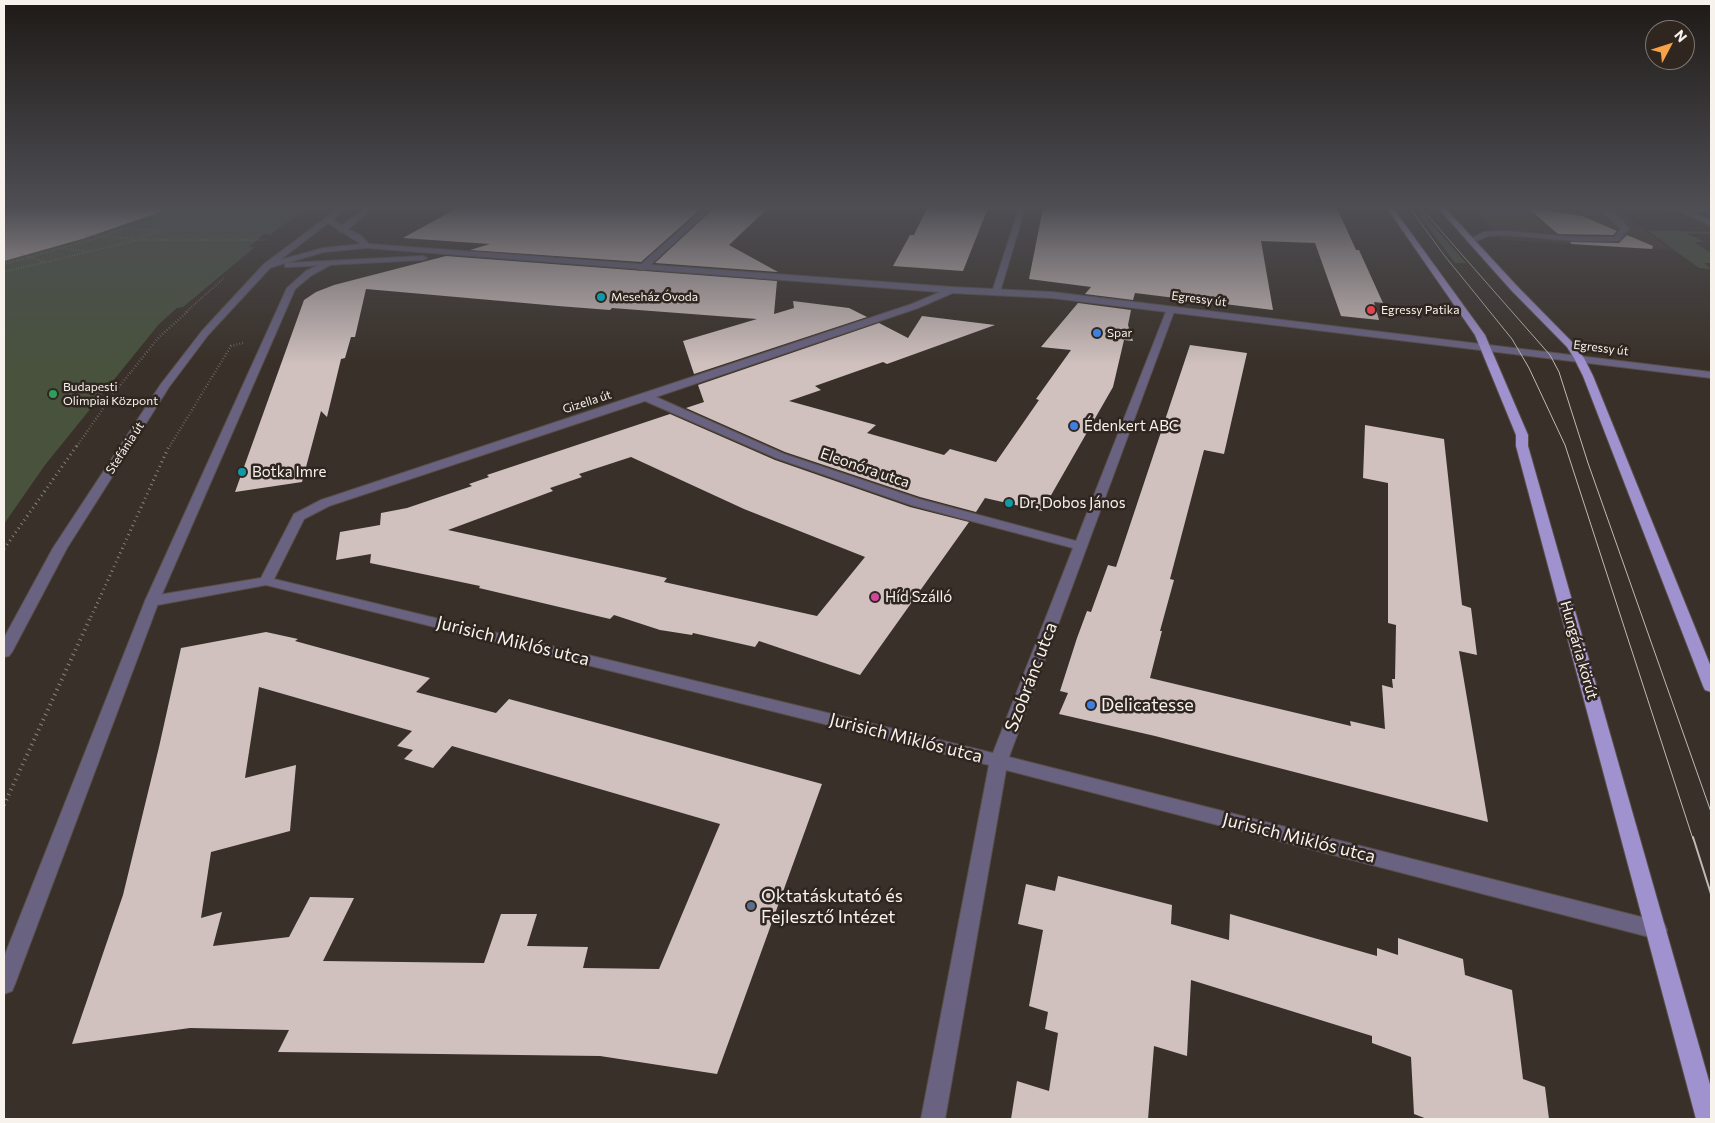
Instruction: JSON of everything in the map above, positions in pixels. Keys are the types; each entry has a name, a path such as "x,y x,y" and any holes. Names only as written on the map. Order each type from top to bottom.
{"main road":[{"name":"Hungária körút","path":"1427,260 1480,335 1522,435 1522,446 1708,1119"},
{"path":"1489,260 1570,345 1579,358 1588,376 1711,686"}],"street":[{"name":"Stefánia út","path":"4,652 60,548 165,386 205,333 274,260"},
{"name":"Egressy út","path":"267,266 287,260"},
{"path":"4,984 152,601 294,283 309,273 339,260"},
{"name":"Egressy út","path":"267,266 371,260"},
{"name":"Egressy út","path":"550,260 952,290 1052,295 1711,375"},
{"path":"642,268 650,260"},
{"path":"996,292 1006,260"},
{"name":"Gizella út","path":"266,581 299,517 325,503 646,398 906,309 952,290"},
{"name":"Szobránc utca","path":"933,1119 999,761 1171,309"},
{"name":"Eleonóra utca","path":"646,398 798,462 915,502 1081,546"},
{"name":"Jurisich Miklós utca","path":"152,601 266,581 999,761 1657,930"}],"path":[{"path":"4,264 17,260"},
{"path":"41,260 46,262"},
{"path":"4,272 53,260"},
{"path":"4,549 114,393 160,337 230,273"},
{"path":"4,805 172,441 231,346 270,335"}],"green space":[{"name":"Budapesti Olimpiai Központ","path":"4,260 239,260 183,307 177,308 159,324 45,465 4,524"},
{"path":"1453,260 1464,260 1466,263 1455,263"},
{"path":"1689,260 1711,260 1711,263 1704,263 1711,269 1699,268"}],"building":[{"path":"429,260 504,260 777,281 774,314 794,308 793,301 849,308 867,317 694,374 683,341 757,319 612,308 610,310 366,289 355,337 351,337 345,358 341,359 327,417 321,411 302,482 235,492 304,300 316,292 334,285"},
{"path":"618,260 643,260 641,262"},
{"path":"658,260 757,260 778,272 655,263"},
{"path":"896,260 967,260 963,271 893,266"},
{"path":"1033,260 1264,260 1273,310 1135,293 1133,300 1085,294 1091,287 1029,279"},
{"path":"1321,260 1364,260 1383,303 1374,302 1379,320 1341,316"},
{"path":"1078,303 1131,310 1128,325 1133,341 1124,340 1113,387 1042,511 985,498 976,512 920,497 785,452 686,408 704,402 698,385 879,323 908,338 922,316 995,325 887,364 883,362 815,386 821,390 789,401 876,425 867,433 944,455 950,449 996,462 1039,400 1036,399 1071,350 1041,347"},
{"path":"1190,345 1247,353 1224,454 1204,450 1170,579 1174,580 1150,678 1351,726 1350,721 1385,729 1382,685 1393,688 1392,679 1395,679 1396,625 1388,623 1388,483 1363,478 1365,425 1444,439 1462,605 1471,608 1477,655 1459,651 1488,822 1155,736 1059,714 1068,693 1060,691 1077,638 1087,611 1091,612 1108,565 1116,567"},
{"path":"670,414 775,460 910,507 969,522 860,675 759,641 755,647 693,633 692,635 660,630 614,615 610,619 479,588 480,586 370,563 371,554 336,560 340,532 380,525 381,513 407,508 472,486 469,484 489,477 487,475","holes":["631,457 744,509 865,557 817,616 664,582 667,578 448,530 553,491 550,488 582,477 579,474"]},
{"path":"266,632 298,639 295,641 430,678 416,692 496,713 509,699 822,784 717,1074 600,1056 278,1052 289,1030 190,1028 72,1044 123,895 181,648","holes":["259,687 412,731 397,746 413,750 404,759 433,768 452,746 720,824 659,969 583,968 588,947 527,946 537,914 501,914 484,963 323,961 354,898 310,897 289,937 213,946 222,912 201,918 211,852 290,831 296,765 245,778"]},
{"path":"1058,876 1172,905 1171,924 1229,940 1230,914 1377,956 1377,948 1398,955 1398,938 1463,959 1465,975 1512,990 1523,1079 1545,1087 1549,1119 1427,1119 1414,1114 1411,1057 1372,1043 1372,1036 1191,980 1187,1056 1154,1046 1148,1119 1011,1119 1017,1081 1049,1091 1058,1033 1045,1029 1048,1012 1029,1006 1043,930 1018,924 1026,884 1055,891"}],"tram line":[{"path":"1448,260 1512,339 1529,368 1565,445 1693,839"},
{"path":"1467,260 1550,355 1559,372 1588,463 1711,812"},
{"path":"1693,837 1711,894"}],"place":[{"name":"Meseház Óvoda","path":"601,297"},
{"name":"Egressy Patika","path":"1371,310"},
{"name":"Spar","path":"1097,333"},
{"name":"Budapesti Olimpiai Központ","path":"53,394"},
{"name":"Édenkert ABC","path":"1074,426"},
{"name":"Botka Imre","path":"242,472"},
{"name":"Dr. Dobos János","path":"1009,503"},
{"name":"Híd Szálló","path":"875,597"},
{"name":"Delicatesse","path":"1091,705"},
{"name":"Oktatáskutató és Fejlesztő Intézet","path":"751,906"}]}
